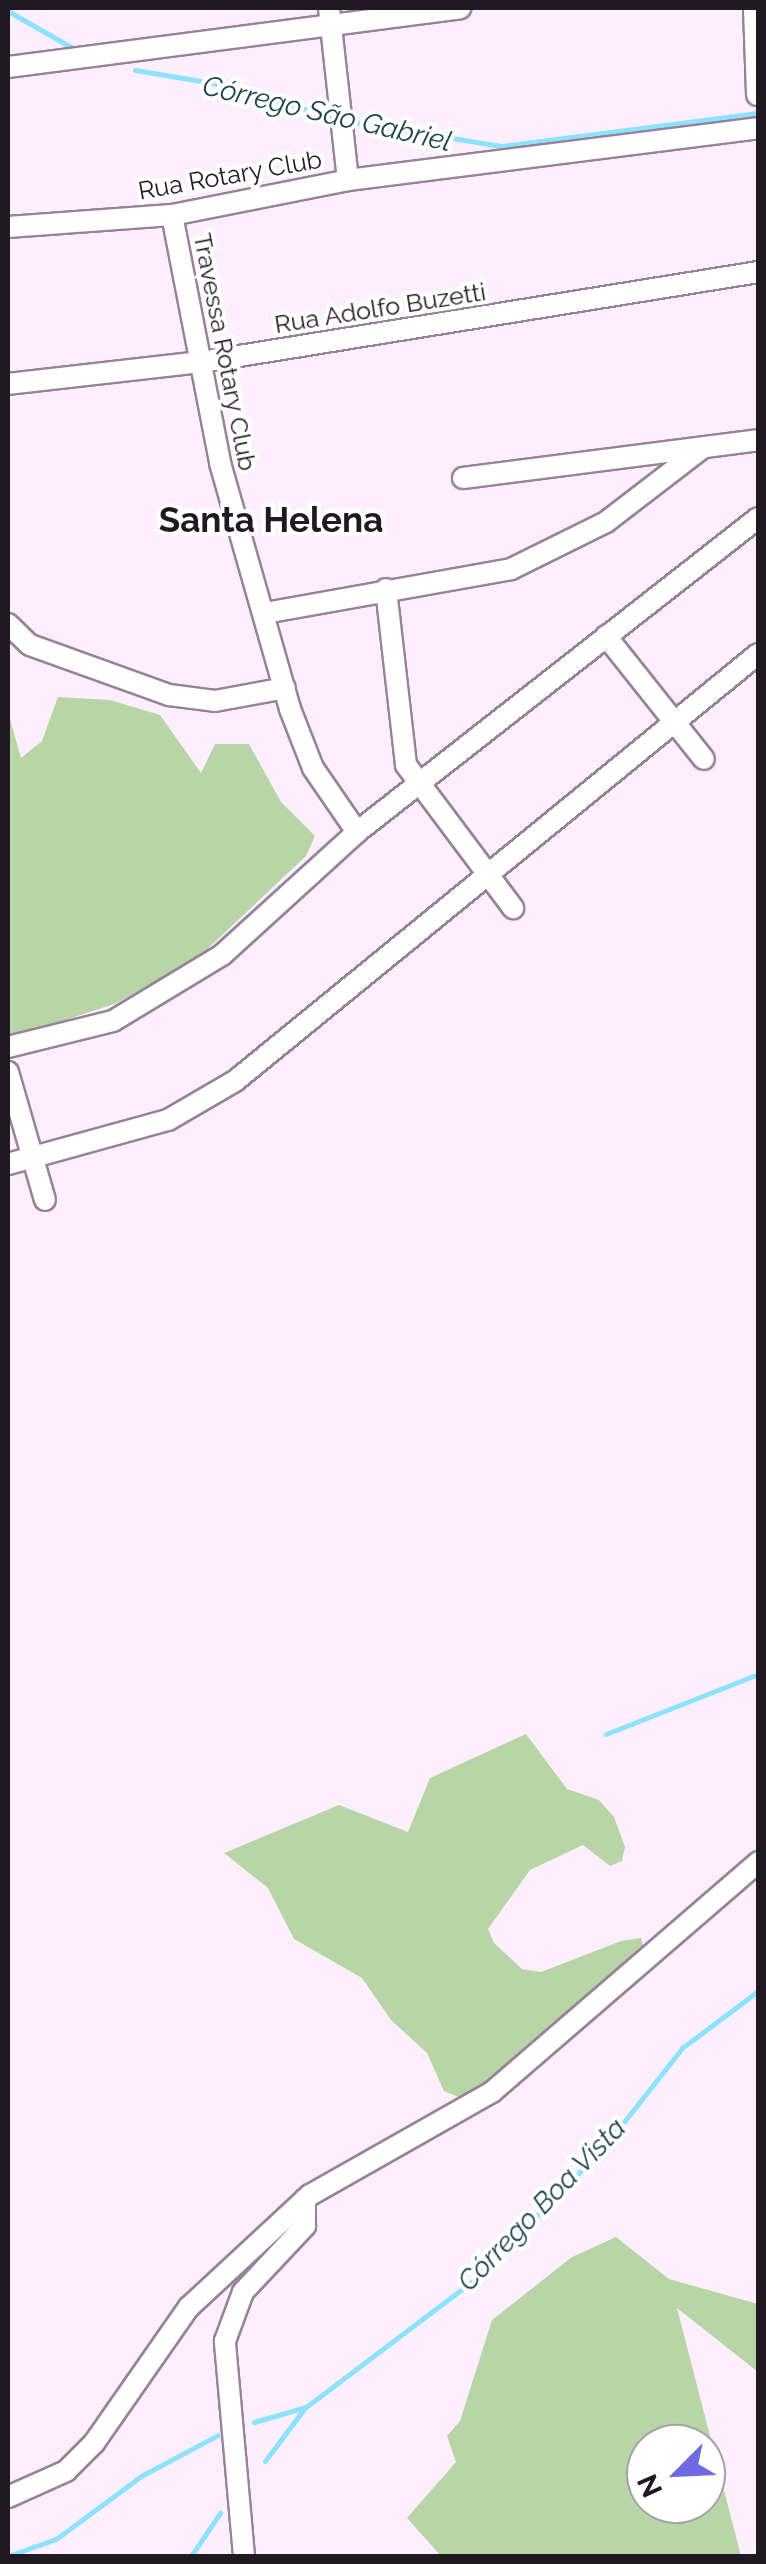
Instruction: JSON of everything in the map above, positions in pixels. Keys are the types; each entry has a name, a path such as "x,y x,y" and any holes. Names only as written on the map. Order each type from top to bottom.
{"street":[{"path":"8,67 114,54 330,17 460,8"},
{"path":"754,8 757,95"},
{"path":"330,17 348,180"},
{"name":"Rua Rotary Club","path":"8,228 172,216 348,180 758,128"},
{"name":"Travessa Rotary Club","path":"172,216 220,463 285,688 313,768 358,832"},
{"name":"Rua Adolfo Buzetti","path":"8,384 202,362 758,272"},
{"path":"464,478 758,440"},
{"path":"265,613 386,589 468,580 539,557 606,522 701,449"},
{"path":"8,1047 113,1021 222,955 358,832 758,518"},
{"path":"386,589 400,740 417,786 513,908"},
{"path":"8,624 42,650 169,695 216,700 285,688"},
{"path":"606,636 704,759"},
{"path":"8,1164 168,1120 206,1101 758,654"},
{"path":"8,1072 45,1200"},
{"path":"8,2497 66,2470 94,2443 188,2306 305,2199 492,2092 758,1862"},
{"path":"244,2556 226,2341 243,2292 305,2226 305,2199"}],"green space":[{"path":"58,697 110,700 160,715 201,773 215,744 249,744 281,802 315,836 306,856 200,956 117,1003 8,1039 8,712 21,758 42,741"},
{"path":"526,1734 567,1789 599,1800 614,1817 625,1847 622,1861 610,1866 583,1845 530,1870 488,1929 494,1943 522,1969 541,1972 621,1941 641,1938 646,1958 575,2032 463,2099 444,2091 427,2053 391,2020 362,1978 294,1939 268,1888 224,1853 339,1805 408,1832 430,1778"},
{"path":"616,2237 669,2279 758,2304 758,2372 677,2308 707,2424 626,2424 626,2524 726,2524 726,2498 741,2556 441,2556 407,2518 456,2462 447,2436 460,2421 492,2320 572,2257"}],"waterway":[{"name":"Córrego São Gabriel","path":"8,11 76,50"},
{"name":"Córrego São Gabriel","path":"135,70 213,83 336,118"},
{"name":"Córrego São Gabriel","path":"347,121 501,146 758,113"},
{"path":"606,1734 758,1674"},
{"name":"Córrego Boa Vista","path":"254,2422 306,2407 475,2279 605,2146 682,2048 758,1991"},
{"path":"265,2461 304,2409"},
{"name":"Córrego Boa Vista","path":"8,2556 56,2539 141,2476 218,2435"},
{"path":"191,2556 220,2513"}],"district":[{"name":"Santa Helena","path":"271,520"}]}
